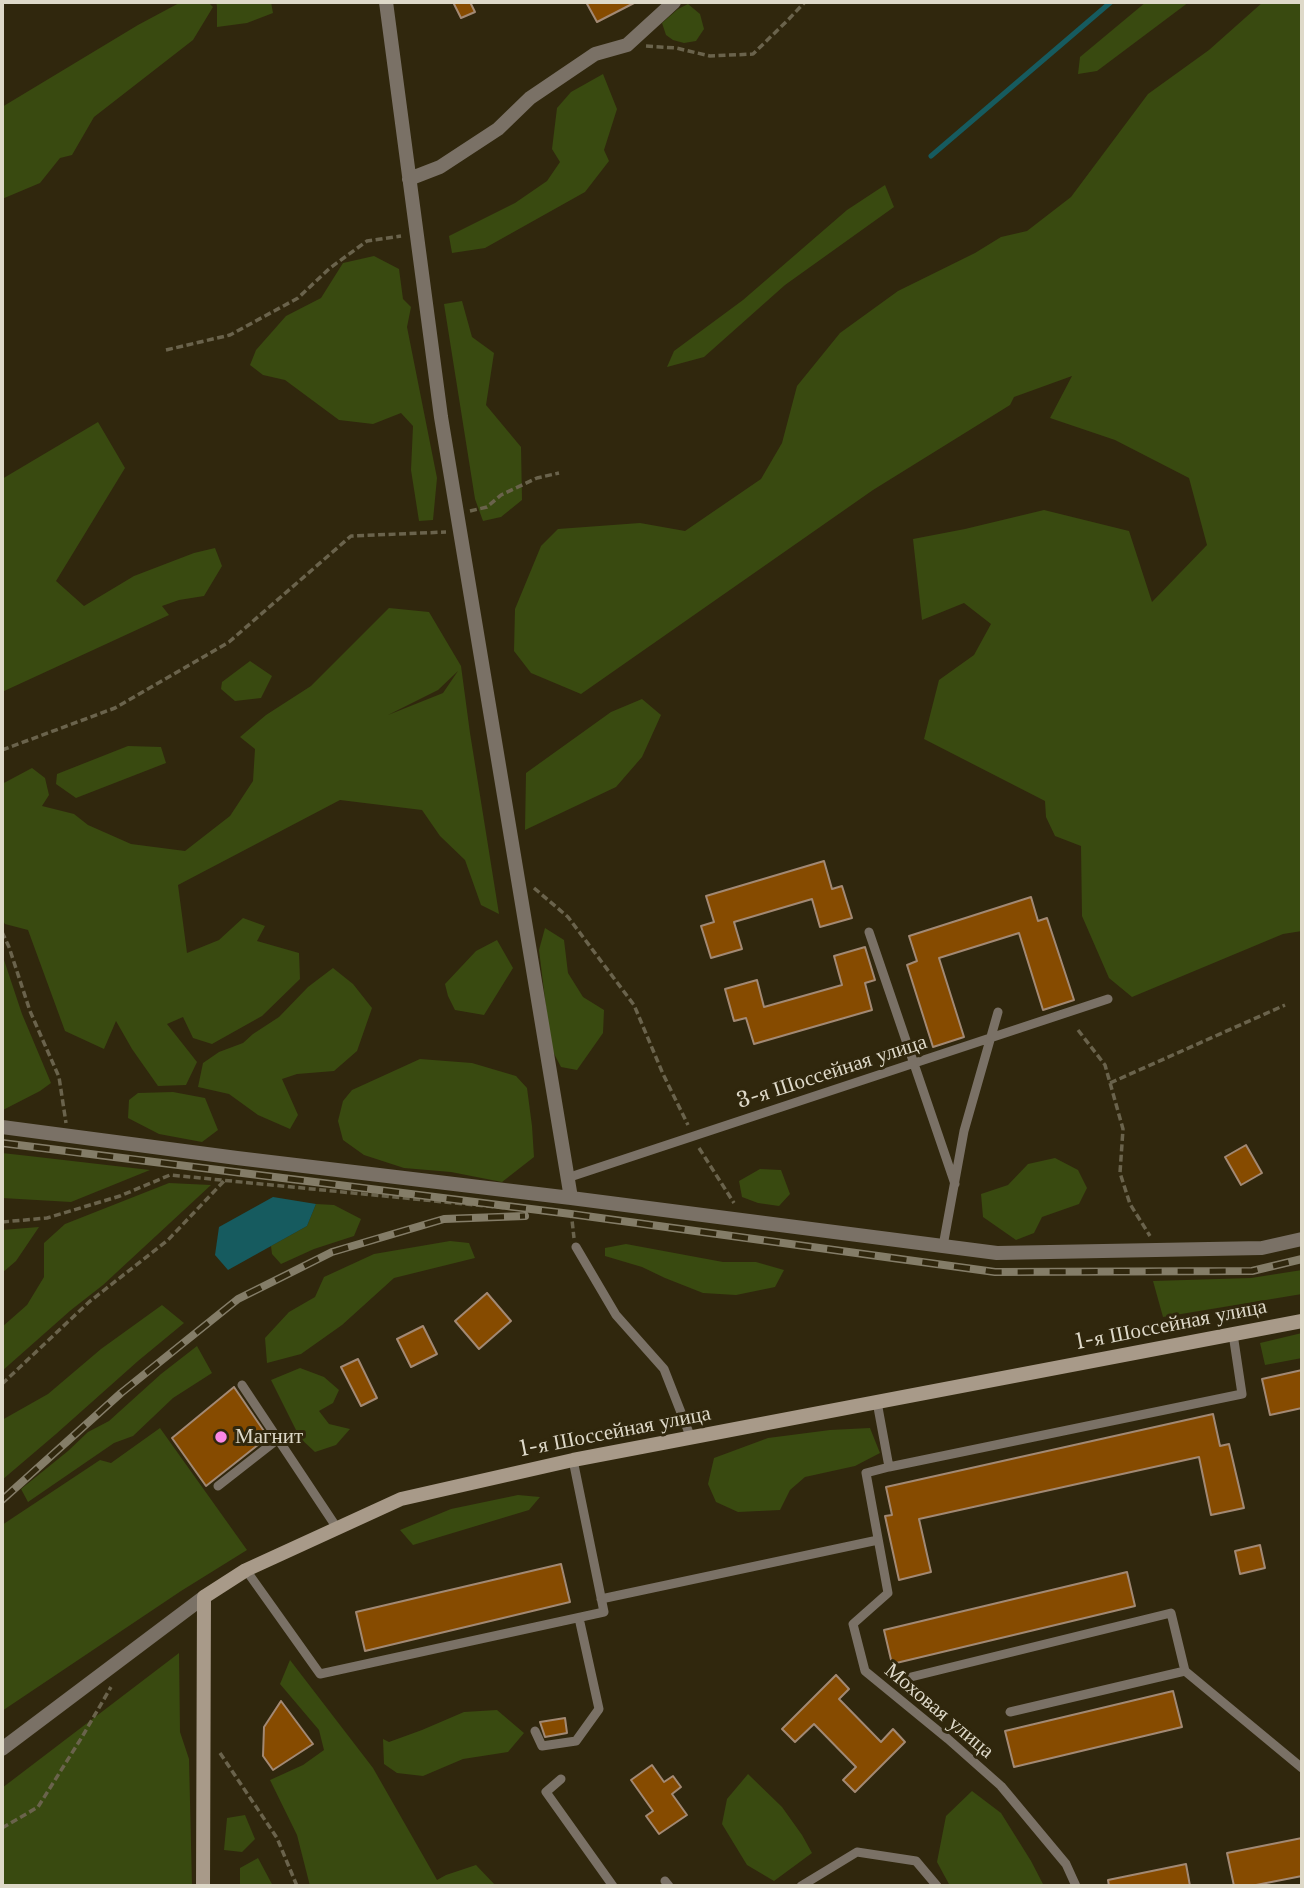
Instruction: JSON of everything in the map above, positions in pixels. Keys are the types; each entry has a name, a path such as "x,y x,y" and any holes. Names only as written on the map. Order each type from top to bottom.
{"street":[{"path":"386,2 441,416 570,1198"},
{"path":"409,179 440,167 498,129 530,98 595,54 627,45 674,2"},
{"path":"2,1127 997,1253 1262,1248 1302,1239"},
{"name":"1-я Шоссейная улица","path":"2,1749 204,1597 246,1570 401,1499 573,1460 1302,1321"},
{"path":"203,1886 204,1597"}],"lane":[{"path":"869,932 955,1184"},
{"name":"3-я Шоссейная улица","path":"567,1178 1108,999"},
{"path":"943,1246 964,1131 999,1012"},
{"path":"576,1247 616,1315 664,1369 691,1438"},
{"path":"877,1402 889,1467 1242,1394 1233,1334"},
{"path":"242,1385 337,1528"},
{"path":"218,1486 278,1439"},
{"path":"246,1570 320,1674 604,1612 573,1460"},
{"name":"Моховая улица","path":"889,1467 866,1472 888,1593 853,1624 865,1671 1001,1786 1066,1864 1076,1886"},
{"path":"601,1599 878,1540"},
{"path":"911,1677 1171,1614 1185,1671 1302,1768"},
{"path":"535,1731 542,1746 576,1741 599,1709 579,1618"},
{"path":"1010,1712 1185,1671"},
{"path":"561,1779 546,1792 613,1886"},
{"path":"801,1886 857,1852 916,1861 937,1886"}],"path":[{"path":"627,45 676,48 710,57 753,54 805,2"},
{"path":"166,351 230,335 298,298 330,268 367,241 417,234"},
{"path":"457,515 486,507 501,495 537,478 559,473"},
{"path":"2,750 115,708 229,642 351,536 460,531"},
{"path":"533,887 568,917 634,1005 663,1074 702,1153 746,1221"},
{"path":"2,932 30,1011 59,1077 69,1135"},
{"path":"1110,1083 1285,1005"},
{"path":"1078,1030 1105,1065 1123,1129 1120,1173 1130,1204 1160,1250"},
{"path":"2,1222 47,1218 120,1196 170,1175 531,1210"},
{"path":"2,1384 89,1302 167,1240 224,1181"},
{"path":"570,1198 576,1247"},
{"path":"2,1828 38,1807 113,1684"},
{"path":"218,1750 276,1838 297,1886"}],"green space":[{"path":"181,2 208,2 213,7 193,40 94,117 72,155 60,158 40,183 2,199 2,107"},
{"path":"216,2 271,2 273,13 247,23 217,27"},
{"path":"1146,2 1189,2 1097,71 1078,74 1080,57"},
{"path":"1263,2 1302,2 1302,931 1283,934 1132,997 1109,978 1082,916 1081,846 1055,836 1046,817 1045,801 924,739 939,680 974,655 991,624 964,603 922,620 913,539 1044,510 1129,531 1152,602 1207,545 1189,478 1115,440 1050,418 1072,376 1014,397 1010,405 873,490 581,694 531,673 514,651 515,609 541,546 558,529 640,523 685,531 761,479 782,443 797,386 840,333 898,291 1001,237 1027,231 1071,197 1148,94 1209,50"},
{"path":"688,4 700,14 704,29 696,41 684,43 666,35 662,23"},
{"path":"603,74 617,109 604,150 609,161 585,192 485,248 452,253 449,236 515,203 547,181 560,162 552,149 557,108 571,92"},
{"path":"885,185 894,207 785,285 704,357 667,367 674,351 743,300 847,210"},
{"path":"374,256 399,269 403,299 411,307 407,327 437,478 433,520 419,521 411,470 413,426 401,413 373,424 339,420 285,380 263,375 250,365 256,350 286,316 321,298 343,263"},
{"path":"462,301 472,337 494,353 486,405 521,447 522,500 501,517 483,521 475,499 444,304"},
{"path":"98,422 125,468 56,581 84,606 134,576 194,553 215,548 222,566 204,596 162,606 169,615 2,692 2,479"},
{"path":"389,608 429,612 461,666 499,914 481,905 465,860 440,836 422,810 340,800 178,885 187,953 219,940 243,918 265,926 257,941 299,953 300,979 262,1016 212,1044 193,1038 183,1017 167,1024 197,1062 186,1085 158,1086 116,1021 104,1049 65,1031 28,930 5,924 2,919 2,784 32,768 45,778 49,795 42,806 74,814 88,825 131,844 185,851 230,816 253,781 255,749 240,737 266,715 311,686","holes":["458,671 443,693 388,715 438,690"]},
{"path":"250,661 272,676 261,698 235,701 221,689 222,682"},
{"path":"642,699 661,715 642,757 616,787 525,830 526,773 611,712"},
{"path":"128,746 161,747 166,763 76,798 56,784 57,774"},
{"path":"545,928 564,940 568,973 583,997 604,1010 603,1033 577,1070 561,1067 551,1048 539,950"},
{"path":"497,940 513,968 484,1015 455,1010 445,984 476,951"},
{"path":"2,954 22,1014 51,1083 3,1110"},
{"path":"333,968 353,984 372,1008 357,1051 334,1071 297,1074 282,1079 298,1115 290,1129 258,1115 229,1094 198,1087 203,1063 219,1052 243,1043 279,1017 308,987"},
{"path":"420,1059 472,1063 516,1076 527,1088 534,1157 502,1182 451,1172 404,1168 364,1155 343,1140 338,1121 343,1101 352,1090"},
{"path":"173,1092 205,1098 218,1130 202,1142 159,1134 128,1118 129,1100 138,1093"},
{"path":"2,1153 150,1170 71,1202 2,1198"},
{"path":"1055,1158 1078,1170 1087,1188 1079,1204 1042,1217 1034,1233 1016,1240 983,1217 981,1194 1008,1185 1028,1164"},
{"path":"760,1169 781,1170 790,1194 779,1206 742,1197 739,1181"},
{"path":"169,1183 211,1185 103,1285 2,1371 2,1327 27,1305 44,1277 44,1243 65,1224"},
{"path":"316,1204 334,1205 361,1219 354,1236 314,1249 281,1264 272,1254 271,1246 307,1226"},
{"path":"39,1227 16,1261 2,1273 2,1230"},
{"path":"450,1241 469,1243 475,1258 394,1278 342,1325 301,1354 267,1363 265,1338 289,1312 315,1297 324,1277 374,1254"},
{"path":"626,1244 723,1262 756,1262 784,1270 775,1287 736,1295 703,1293 642,1267 605,1256 605,1248"},
{"path":"1302,1270 1302,1294 1163,1317 1153,1281 1251,1278"},
{"path":"162,1305 184,1323 2,1480 2,1420 48,1394 101,1349"},
{"path":"1302,1333 1302,1358 1265,1365 1260,1343"},
{"path":"197,1346 212,1373 173,1398 133,1436 114,1443 28,1502 21,1489 88,1432 109,1421"},
{"path":"300,1368 324,1377 339,1390 333,1403 319,1411 329,1424 350,1429 336,1445 315,1452 300,1438 271,1380"},
{"path":"160,1428 247,1550 2,1711 2,1525 100,1460 111,1463"},
{"path":"870,1428 880,1453 855,1466 805,1477 790,1490 780,1510 738,1512 716,1502 708,1484 714,1458 768,1438"},
{"path":"518,1495 540,1497 529,1510 413,1545 400,1530 451,1509"},
{"path":"179,1653 180,1732 189,1759 192,1886 2,1886 2,1788"},
{"path":"290,1660 373,1768 437,1880 476,1865 496,1886 310,1886 297,1835 270,1780 303,1765 324,1750 319,1730 280,1684"},
{"path":"497,1710 524,1733 508,1752 463,1759 423,1776 397,1773 384,1764 383,1739 389,1742 464,1712"},
{"path":"748,1774 782,1807 812,1853 774,1881 747,1865 722,1824 727,1799"},
{"path":"972,1791 1001,1813 1044,1886 950,1886 937,1862 946,1816"},
{"path":"245,1815 255,1839 242,1852 224,1850 227,1818"},
{"path":"258,1858 273,1886 240,1886 240,1868"}],"water":[{"path":"273,1197 316,1204 307,1226 228,1270 215,1255 219,1227"}],"building":[{"path":"453,2 470,2 475,12 461,18"},
{"path":"586,2 636,2 597,22"},
{"path":"824,861 832,889 842,886 852,918 820,927 812,899 734,922 742,949 711,958 701,926 714,922 706,896"},
{"path":"1031,897 1038,921 1047,918 1074,1000 1043,1010 1019,933 939,958 964,1037 933,1047 907,965 917,961 909,936"},
{"path":"865,947 875,980 865,983 872,1010 754,1044 746,1018 734,1021 725,989 757,980 764,1007 842,985 834,956"},
{"path":"1246,1145 1262,1173 1241,1185 1225,1157"},
{"path":"487,1293 511,1321 479,1349 455,1321"},
{"path":"423,1326 437,1354 411,1367 397,1339"},
{"path":"358,1359 377,1398 361,1406 341,1367"},
{"path":"1302,1370 1302,1408 1270,1415 1262,1379"},
{"name":"Магнит","path":"234,1387 268,1437 206,1486 172,1438"},
{"path":"1213,1414 1220,1446 1229,1444 1244,1508 1211,1515 1199,1457 919,1519 931,1572 899,1580 885,1516 892,1515 886,1487"},
{"path":"1260,1545 1265,1568 1240,1574 1235,1551"},
{"path":"561,1564 570,1602 365,1651 356,1612"},
{"path":"1127,1572 1135,1606 892,1664 884,1630"},
{"path":"836,1675 849,1689 839,1699 881,1742 893,1729 905,1742 855,1792 843,1780 856,1767 814,1724 795,1742 782,1729"},
{"path":"1173,1691 1182,1727 1014,1767 1005,1731"},
{"path":"281,1701 313,1744 273,1770 263,1756 264,1727"},
{"path":"565,1718 567,1733 545,1737 540,1722"},
{"path":"652,1765 664,1782 673,1776 681,1787 672,1794 687,1815 659,1834 646,1816 653,1811 631,1780"},
{"path":"1302,1838 1302,1876 1251,1886 1234,1886 1227,1853"},
{"path":"1186,1864 1190,1886 1109,1886 1108,1880"}],"waterway":[{"path":"931,156 1111,2"}],"railway":[{"path":"2,1143 571,1214 995,1272 1252,1271 1302,1259"},
{"path":"2,1500 121,1393 238,1299 332,1252 444,1219 525,1216"}],"place":[{"name":"Магнит","path":"221,1437"}]}
